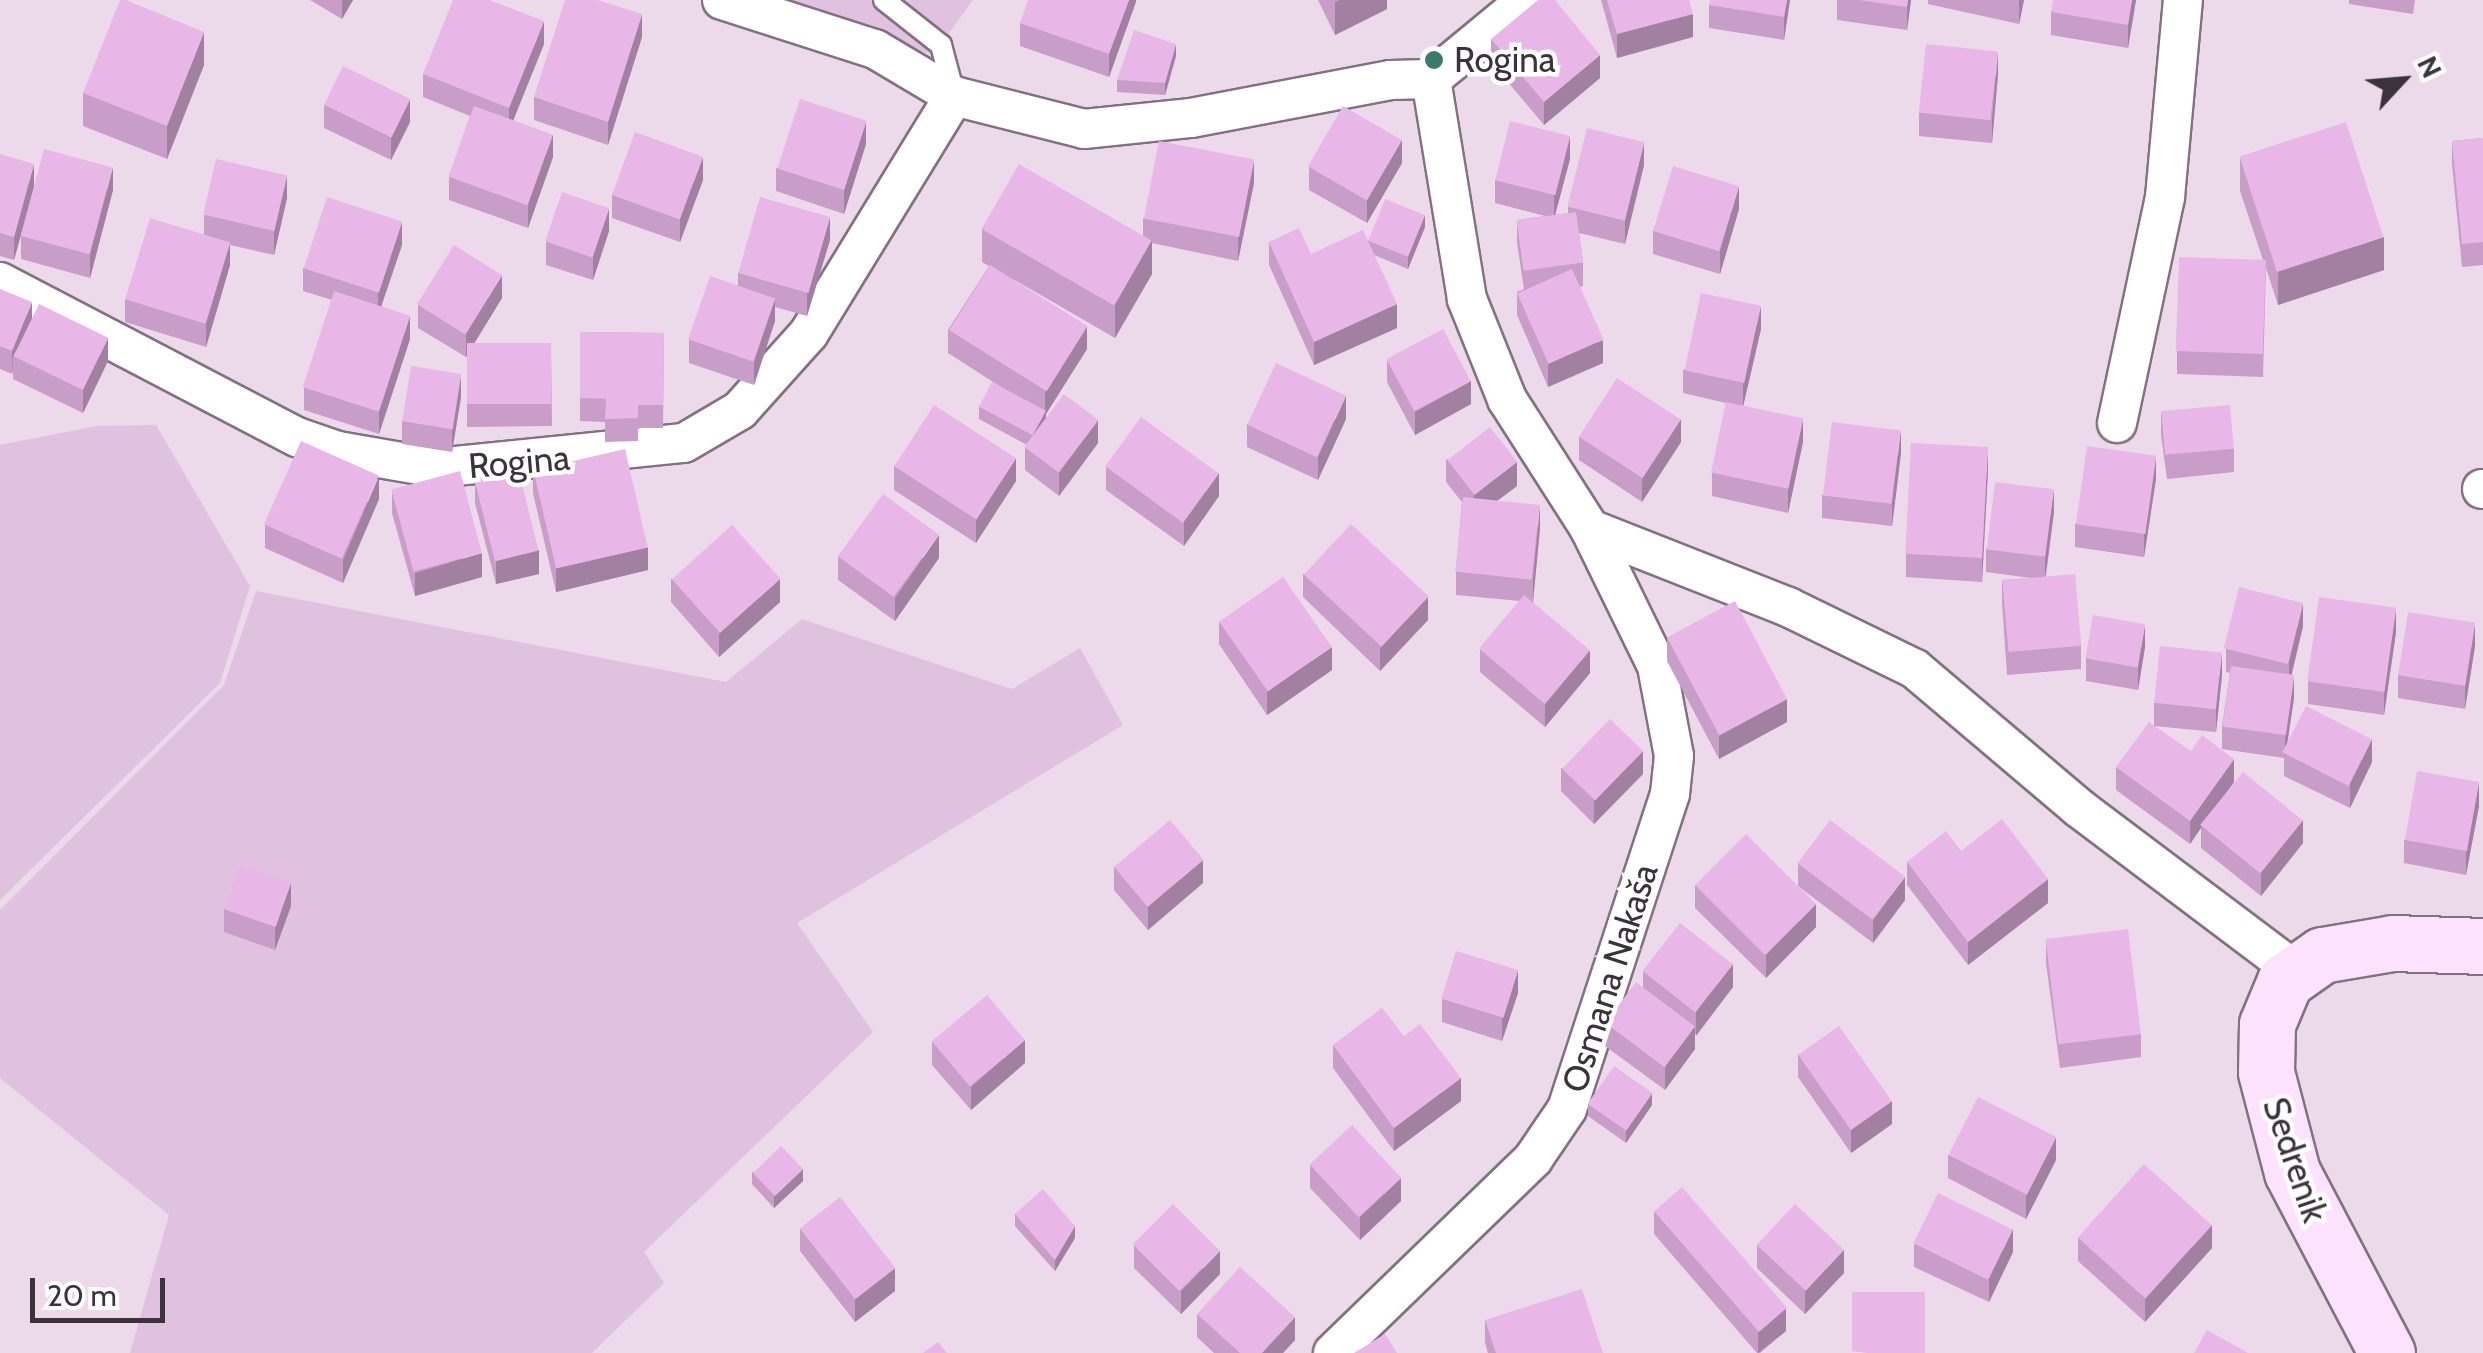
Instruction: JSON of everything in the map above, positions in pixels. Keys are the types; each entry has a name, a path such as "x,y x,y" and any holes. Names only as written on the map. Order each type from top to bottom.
{"street":[{"path":"722,0 875,49 954,96 1084,129 1191,118 1390,80 1431,79 1526,0"},
{"path":"2117,424 2165,197 2183,0"},
{"name":"Osmana Nakaša","path":"1333,1353 1532,1159 1567,1109 1658,832 1674,756 1670,713 1656,666 1590,529 1507,400 1468,299 1431,79"},
{"name":"Rogina","path":"0,282 297,437 338,451 436,468 684,443 740,410 809,333 954,96"},
{"path":"1590,529 1788,607 1915,669 2079,808 2295,971 2322,955 2361,946 2483,946"},
{"name":"Sedrenik","path":"2295,971 2276,995 2267,1024 2275,1122 2307,1207 2387,1353"}],"lane":[{"path":"884,0 940,45 954,96"}],"shaded area":[{"path":"775,0 973,0 933,55"},
{"path":"156,425 250,586 220,683 0,900 0,445 96,426"},
{"path":"256,591 726,682 802,619 1012,689 1080,648 1123,725 797,923 873,1032 644,1252 664,1283 592,1353 130,1353 169,1215 0,1078 0,910 224,685"}],"building":[{"path":"120,0 204,32 167,126 83,93"},
{"path":"453,0 489,0 544,21 509,108 423,74"},
{"path":"565,0 598,0 642,14 608,122 534,97"},
{"path":"1028,0 1129,0 1109,54 1020,23"},
{"path":"1538,0 1555,0 1600,55 1544,102 1491,39"},
{"path":"1607,0 1689,0 1693,14 1617,34"},
{"path":"1710,0 1787,0 1784,17 1709,5"},
{"path":"1859,0 1908,0 1907,7"},
{"path":"2053,0 2132,0 2128,25 2051,12"},
{"path":"1134,30 1176,44 1165,83 1117,80"},
{"path":"1926,44 1998,52 1990,120 1919,113"},
{"path":"343,66 410,99 392,138 324,105"},
{"path":"800,99 867,121 844,190 777,168"},
{"path":"474,106 553,135 527,205 448,176"},
{"path":"1343,106 1402,140 1367,201 1308,167"},
{"path":"1510,121 1570,136 1555,195 1495,180"},
{"path":"2346,122 2383,237 2277,272 2239,157"},
{"path":"1587,128 1644,142 1625,221 1567,207"},
{"path":"635,132 703,157 680,220 612,195"},
{"path":"2483,138 2483,242 2462,244 2452,141"},
{"path":"1159,141 1254,160 1239,237 1144,219"},
{"path":"44,149 113,167 89,254 21,236"},
{"path":"0,154 34,164 14,237 0,233"},
{"path":"216,159 287,175 274,231 203,215"},
{"path":"1019,164 1152,240 1114,305 982,229"},
{"path":"1673,166 1739,186 1719,251 1653,231"},
{"path":"562,192 609,208 592,257 545,241"},
{"path":"327,197 402,221 379,293 304,268"},
{"path":"760,197 830,217 808,293 738,273"},
{"path":"1385,199 1425,215 1408,257 1368,241"},
{"path":"1576,212 1583,263 1524,271 1517,220"},
{"path":"150,218 230,243 205,324 125,299"},
{"path":"1299,228 1311,254 1363,230 1397,304 1314,342 1269,242"},
{"path":"454,245 502,275 465,335 417,304"},
{"path":"2179,257 2266,260 2263,354 2176,351"},
{"path":"990,265 1088,326 1047,391 949,330"},
{"path":"1572,269 1603,339 1549,364 1517,293"},
{"path":"710,276 775,298 753,362 688,339"},
{"path":"0,289 32,302 12,351 0,346"},
{"path":"334,291 410,316 379,412 303,387"},
{"path":"1701,293 1761,306 1744,383 1685,370"},
{"path":"39,304 108,338 83,390 14,356"},
{"path":"1443,329 1471,381 1414,411 1386,359"},
{"path":"580,332 664,333 663,405 638,405 638,418 605,419 606,399 580,398"},
{"path":"467,343 551,343 551,404 467,404"},
{"path":"1276,363 1346,396 1317,457 1247,425"},
{"path":"411,366 461,374 453,429 402,421"},
{"path":"1617,378 1681,419 1643,478 1579,437"},
{"path":"992,382 1046,411 1033,435 979,407"},
{"path":"1064,394 1098,420 1059,473 1024,447"},
{"path":"1726,402 1803,418 1788,489 1711,472"},
{"path":"934,405 1016,458 976,520 894,466"},
{"path":"2230,405 2234,449 2165,455 2161,411"},
{"path":"1141,417 1219,473 1183,523 1105,466"},
{"path":"1832,422 1900,430 1891,504 1823,495"},
{"path":"1490,427 1517,462 1475,495 1447,460"},
{"path":"301,441 379,476 342,559 264,524"},
{"path":"1911,443 1988,447 1982,558 1905,554"},
{"path":"2087,446 2156,456 2145,534 2076,524"},
{"path":"625,449 648,547 556,569 533,470"},
{"path":"518,468 539,550 495,561 474,479"},
{"path":"460,471 482,553 413,571 391,489"},
{"path":"1995,482 2054,489 2045,557 1987,549"},
{"path":"883,494 939,535 894,597 838,556"},
{"path":"1463,497 1540,505 1532,580 1455,572"},
{"path":"1351,524 1429,596 1381,647 1304,574"},
{"path":"732,525 780,579 720,633 672,579"},
{"path":"2075,574 2081,646 2009,652 2002,580"},
{"path":"1283,577 1332,647 1268,691 1219,622"},
{"path":"2239,587 2303,603 2288,664 2224,648"},
{"path":"1524,595 1590,650 1545,704 1479,649"},
{"path":"2319,597 2396,608 2384,692 2307,681"},
{"path":"1735,601 1787,699 1719,735 1667,637"},
{"path":"2408,612 2475,623 2465,686 2398,675"},
{"path":"2093,615 2145,624 2138,668 2085,658"},
{"path":"2160,646 2222,652 2216,709 2154,703"},
{"path":"2231,666 2294,675 2286,735 2223,726"},
{"path":"2306,706 2372,740 2348,786 2282,752"},
{"path":"1610,719 1643,751 1595,801 1562,769"},
{"path":"2149,722 2191,751 2202,735 2234,759 2190,821 2116,767"},
{"path":"2417,771 2479,782 2467,851 2405,840"},
{"path":"2243,772 2303,820 2260,873 2200,825"},
{"path":"2002,819 2048,879 1968,942 1907,862 1946,831 1961,851"},
{"path":"1170,820 1203,860 1148,907 1114,867"},
{"path":"1830,820 1905,877 1873,920 1798,863"},
{"path":"1746,834 1816,904 1765,955 1695,885"},
{"path":"240,865 291,883 276,927 225,909"},
{"path":"1680,923 1733,964 1695,1012 1642,971"},
{"path":"2128,929 2141,1034 2059,1044 2046,939"},
{"path":"1456,951 1518,970 1504,1018 1441,999"},
{"path":"1636,982 1695,1027 1664,1067 1605,1023"},
{"path":"987,995 1025,1040 970,1086 932,1041"},
{"path":"1382,1008 1404,1036 1420,1024 1461,1078 1394,1128 1333,1045"},
{"path":"1839,1026 1892,1101 1851,1130 1798,1055"},
{"path":"1614,1066 1653,1093 1626,1131 1588,1104"},
{"path":"1978,1097 2056,1137 2027,1195 1948,1155"},
{"path":"1352,1125 1401,1178 1359,1217 1310,1165"},
{"path":"781,1146 803,1169 775,1196 753,1173"},
{"path":"2144,1164 2212,1225 2145,1298 2078,1238"},
{"path":"1682,1187 1787,1308 1759,1332 1654,1211"},
{"path":"1043,1189 1075,1226 1055,1260 1015,1214"},
{"path":"1938,1193 2013,1229 1988,1280 1913,1243"},
{"path":"840,1197 895,1268 855,1299 800,1228"},
{"path":"1173,1204 1220,1251 1179,1291 1133,1244"},
{"path":"1795,1204 1844,1250 1806,1291 1757,1245"},
{"path":"1240,1267 1295,1317 1262,1353 1240,1353 1197,1314"},
{"path":"1582,1289 1603,1353 1496,1353 1485,1320"},
{"path":"1852,1292 1925,1292 1925,1353 1852,1351"},
{"path":"2207,1330 2248,1353 2194,1353"},
{"path":"1385,1334 1397,1353 1354,1353"},
{"path":"938,1342 947,1353 923,1353"}],"place":[{"name":"Rogina","path":"1434,60"}]}
